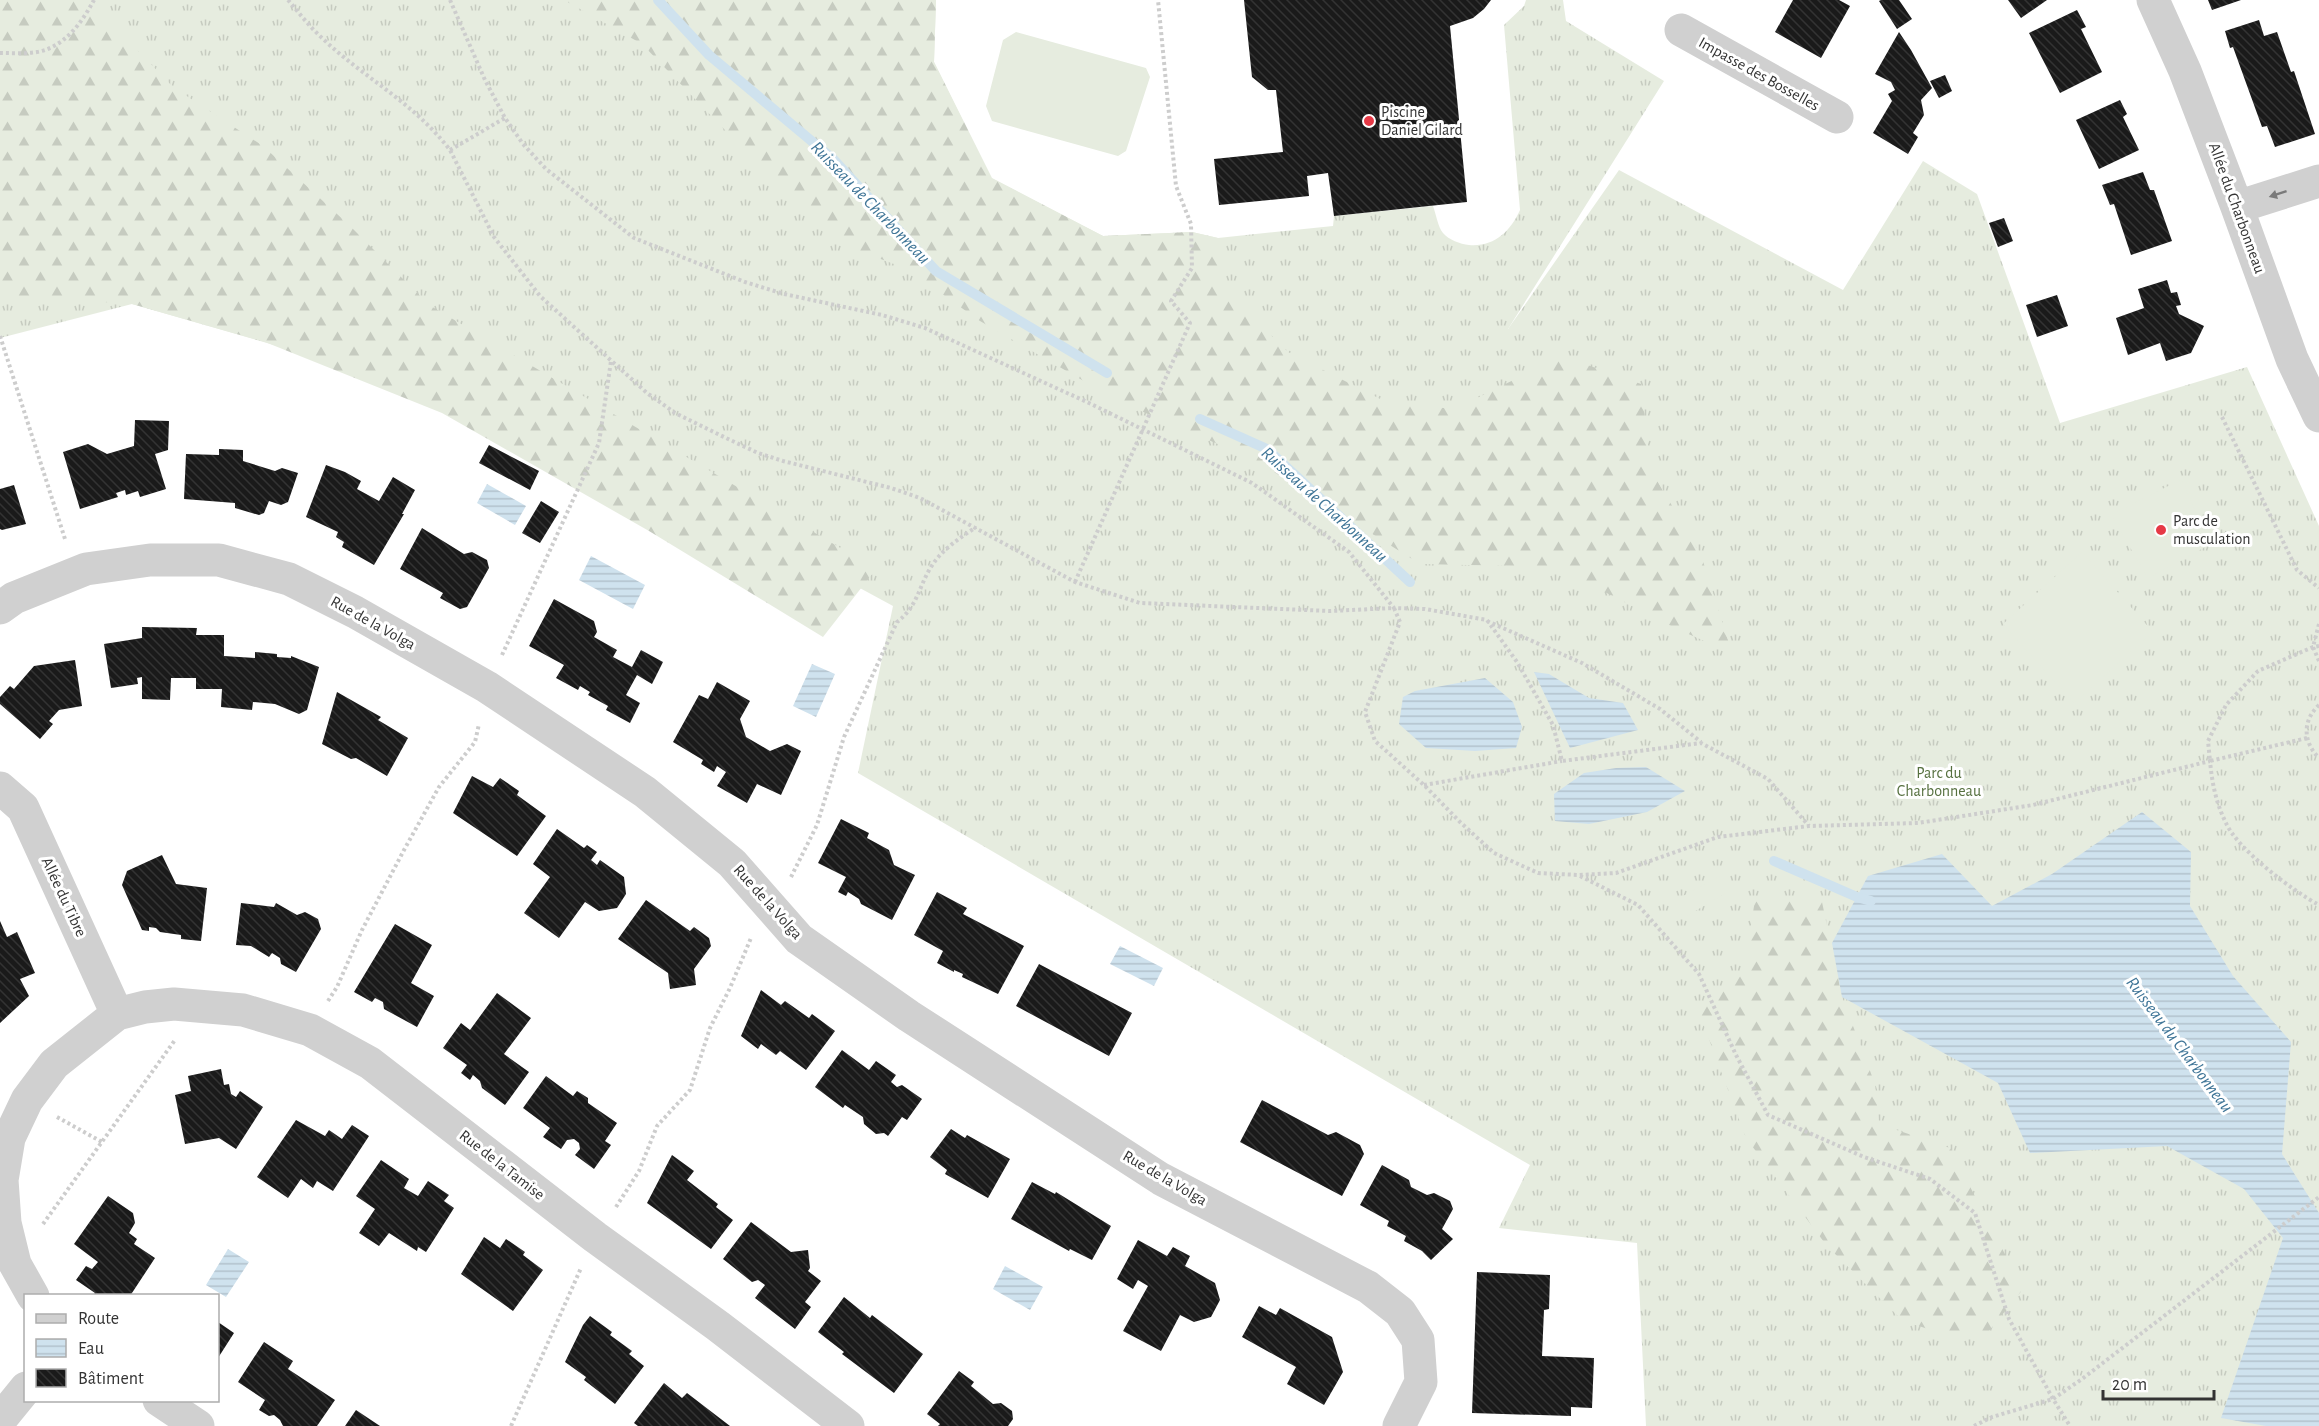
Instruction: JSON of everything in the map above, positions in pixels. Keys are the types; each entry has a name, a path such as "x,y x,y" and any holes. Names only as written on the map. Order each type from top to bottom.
{"street":[{"name":"Allée du Charbonneau","path":"2153,0 2185,71 2238,207 2292,359 2319,416"},
{"name":"Impasse des Bosselles","path":"1682,30 1837,117"},
{"path":"2238,207 2319,181"},
{"name":"Rue de la Volga","path":"0,608 14,598 86,569 150,560 219,560 289,579 355,612 487,687 645,792 732,863 799,939 919,1023 1161,1179 1368,1287 1400,1312 1418,1340 1421,1382 1399,1426"},
{"name":"Allée du Tibre","path":"0,788 23,808 117,1014"},
{"name":"Rue de la Tamise","path":"117,1014 146,1007 174,1004 243,1010 310,1030 370,1063 595,1237 718,1326 848,1426"},
{"path":"32,1294 15,1264 5,1223 2,1180 9,1138 27,1100 54,1064 117,1014"},
{"path":"0,1420 24,1390"},
{"path":"161,1402 198,1426"}],"path":[{"path":"0,52 39,52 57,44 72,33 94,0"},
{"path":"288,0 322,39 408,105 450,150 484,221 512,262 548,304 647,393 675,413 747,448 783,461 891,488 920,498 1075,582 1140,603 1330,611 1425,609 1487,620 1582,663 1660,709 1701,743 1768,779 1809,826"},
{"path":"450,0 476,62 505,118 523,144 546,170 634,238 745,282 784,294 882,315 925,328 1089,403 1252,483 1349,552 1394,608 1400,622 1365,712 1375,741 1494,853 1538,873 1579,875 1616,873 1718,837 1809,826 1918,823 2032,805 2307,738"},
{"path":"1075,582 1190,322 1171,301 1192,268 1191,224 1176,186 1158,0"},
{"path":"450,150 505,118"},
{"path":"0,336 66,540 86,569"},
{"path":"310,1030 337,987 362,930 439,787 475,742 487,687 599,443 611,360"},
{"path":"2222,417 2297,570 2319,588"},
{"path":"511,1426 595,1237 639,1171 657,1126 690,1090 710,1028 730,988 748,941 761,922 768,903 792,876 817,825 844,737 897,622 917,599 927,574 939,556 976,527"},
{"path":"1487,620 1517,662 1553,726 1562,761"},
{"path":"2319,624 2313,646 2319,661"},
{"path":"2319,646 2313,646 2258,671 2226,705 2208,741 2212,788 2227,825 2255,858 2319,905"},
{"path":"2319,705 2312,712 2307,725 2307,738 2311,750 2319,758"},
{"path":"1424,785 1562,761 1701,743"},
{"path":"1579,875 1638,905 1699,974 1736,1055 1768,1115 1864,1157 1930,1179 1975,1212 2009,1319 2052,1399 2070,1426"},
{"path":"15,1264 179,1034 174,1004"},
{"path":"27,1100 102,1142"},
{"path":"1974,1426 1992,1417 2052,1399 2112,1358 2160,1318 2319,1197"}],"green space":[{"name":"Parc du Charbonneau","path":"0,0 936,0 934,62 991,178 1103,236 1192,232 1218,238 1333,226 1334,216 1433,206 1438,224 1448,238 1462,244 1478,245 1500,237 1520,210 1504,25 1524,6 1526,0 1563,0 1566,21 1664,81 1508,329 1619,170 1843,290 1923,161 1977,194 2060,423 2247,367 2319,526 2319,1426 1646,1426 1637,1243 1499,1228 1530,1165 858,773 893,606 566,429 132,304 0,338"},
{"path":"0,0 89,0 173,87 263,146 349,225 429,305 876,569 823,637 649,531 442,413 265,342 132,304 0,295"},
{"path":"564,0 936,0 934,62 992,178 1103,236 1192,232 1218,238 1220,285 1288,352 1388,403 1455,409 1562,356 1641,384 1651,470 1701,555 1732,653 1677,629 1556,567 1420,564 1255,460 1120,402 980,321 907,269 831,240 642,44"},
{"path":"1016,32 1146,68 1150,77 1126,151 1118,156 992,121 986,106 1003,40"},
{"name":"Parc de musculation","path":"2182,479 2209,545 2148,578 2111,515"},
{"path":"2082,552 2153,632 2074,703 2003,624"},
{"path":"1720,876 1728,892 1683,918 1674,901"},
{"path":"1755,900 1822,902 1842,997 1875,1084 1879,1124 1950,1148 2023,1289 1989,1331 1944,1334 1903,1321 1827,1246 1746,1138 1697,1007 1743,974"}],"water":[{"path":"487,484 526,506 515,525 477,503"},
{"path":"591,556 645,585 633,609 579,580"},
{"path":"812,664 835,674 816,717 793,706"},
{"path":"1534,672 1549,674 1589,698 1623,703 1638,730 1570,748"},
{"path":"1485,678 1513,702 1522,727 1516,748 1475,751 1426,748 1399,724 1403,697 1415,691"},
{"path":"1646,767 1685,791 1647,812 1589,824 1555,821 1554,794 1584,773 1616,768"},
{"path":"2142,812 2191,852 2190,906 2233,976 2291,1042 2282,1154 2319,1213 2319,1426 2266,1426 2221,1418 2283,1238 2244,1189 2167,1146 2030,1153 1998,1083 1842,997 1832,943 1868,876 1942,854 1992,906 2052,874"},
{"path":"1120,946 1163,968 1154,986 1110,964"},
{"path":"228,1249 249,1262 226,1297 206,1285"},
{"path":"1005,1266 1043,1287 1030,1310 993,1289"}],"building":[{"name":"Piscine Daniel Gilard","path":"1244,0 1491,0 1473,18 1450,26 1467,202 1334,216 1328,173 1307,176 1309,196 1219,205 1214,159 1283,152 1276,90 1268,90 1252,77"},
{"path":"1793,0 1839,0 1850,6 1821,58 1775,32"},
{"path":"1899,0 1912,19 1897,29 1879,1"},
{"path":"2008,0 2047,0 2021,18"},
{"path":"2208,0 2241,0 2212,10"},
{"path":"2077,10 2086,27 2081,29 2102,72 2060,93 2029,33"},
{"path":"2259,20 2264,36 2277,32 2291,72 2294,71 2315,134 2275,147 2267,126 2262,127 2225,31"},
{"path":"1899,32 1932,88 1921,100 1924,115 1913,133 1918,137 1908,154 1873,133 1892,101 1888,94 1895,90 1891,82 1875,74"},
{"path":"1945,75 1952,91 1939,98 1930,81"},
{"path":"2120,100 2127,114 2123,117 2139,150 2099,169 2076,120"},
{"path":"2143,172 2150,190 2154,190 2172,241 2131,255 2114,204 2110,205 2102,185"},
{"path":"2004,218 2013,241 1998,247 1989,223"},
{"path":"2167,280 2171,293 2177,292 2181,305 2176,306 2179,314 2204,326 2191,353 2166,361 2160,343 2128,355 2116,318 2144,308 2138,289"},
{"path":"2057,295 2068,326 2037,337 2026,305"},
{"path":"135,420 169,421 168,450 155,454 166,489 140,497 138,491 126,495 125,490 116,493 118,497 80,509 63,452 88,444 107,454 134,446"},
{"path":"489,445 539,471 530,490 479,463"},
{"path":"219,449 243,450 243,461 275,471 282,468 298,473 288,502 281,505 269,501 264,513 259,515 235,508 235,503 184,499 186,454 219,455"},
{"path":"326,465 361,481 357,489 379,501 393,477 415,490 402,514 404,514 374,565 342,547 344,542 336,537 338,532 306,517"},
{"path":"14,485 26,524 2,530 0,529 0,489"},
{"path":"541,501 559,512 540,543 522,533"},
{"path":"422,528 464,554 472,552 487,560 489,568 467,607 460,609 440,598 443,593 400,569"},
{"path":"554,599 594,621 597,632 594,637 617,650 613,657 632,667 641,650 663,662 652,684 637,675 626,695 640,703 630,723 606,710 608,706 588,695 590,692 580,686 578,690 556,678 564,665 529,646"},
{"path":"142,627 197,628 196,635 224,635 224,656 255,658 255,652 277,654 277,657 291,658 291,656 319,667 307,710 299,714 275,704 253,702 252,710 221,707 222,689 196,689 196,678 171,678 170,700 142,699 142,677 137,678 138,684 111,688 104,644 142,638"},
{"path":"75,660 82,706 59,710 49,721 53,724 40,739 0,704 0,697 10,686 14,689 34,666"},
{"path":"717,682 750,701 740,719 746,737 770,751 787,744 801,751 781,795 757,784 747,803 717,786 726,772 717,766 714,772 701,764 703,760 673,742 699,695 708,699"},
{"path":"337,692 381,717 378,720 408,738 387,776 356,758 351,759 322,744"},
{"path":"472,776 493,787 500,778 519,791 517,795 546,816 517,856 453,813"},
{"path":"841,819 869,833 867,838 889,850 894,865 915,875 892,920 861,904 859,899 848,892 846,896 838,892 846,877 818,863"},
{"path":"557,829 584,848 587,845 597,852 591,860 597,865 600,860 624,877 626,894 617,908 599,911 585,902 559,938 524,913 550,877 533,864"},
{"path":"162,855 176,884 207,888 201,941 181,939 181,935 160,932 156,928 149,927 149,931 142,930 122,885 127,871"},
{"path":"937,892 967,908 963,914 1024,946 998,994 962,977 963,974 937,963 943,951 914,935"},
{"path":"646,900 690,931 694,927 709,938 711,946 694,969 696,985 670,989 668,973 618,939"},
{"path":"241,903 274,907 276,903 297,915 305,912 318,919 321,929 296,972 281,964 280,958 272,953 269,957 251,946 236,945"},
{"path":"0,921 7,937 17,932 35,973 20,979 29,996 0,1023"},
{"path":"395,924 432,945 411,983 434,996 417,1027 384,1009 383,1002 375,998 372,1002 354,992"},
{"path":"1039,964 1132,1013 1109,1056 1016,1006"},
{"path":"761,990 781,1005 785,1001 809,1018 812,1014 835,1031 806,1070 780,1051 776,1055 761,1044 758,1049 741,1036"},
{"path":"497,993 531,1018 504,1054 529,1072 505,1105 482,1088 480,1081 473,1075 470,1080 461,1073 467,1065 443,1048 461,1023 470,1030"},
{"path":"842,1050 869,1070 876,1061 896,1075 891,1082 897,1087 902,1085 922,1099 907,1120 902,1117 888,1136 884,1133 876,1134 864,1124 863,1117 845,1105 843,1108 815,1087"},
{"path":"221,1069 224,1085 229,1084 231,1094 236,1097 240,1091 263,1107 236,1149 219,1138 185,1144 175,1095 191,1091 188,1076"},
{"path":"546,1076 573,1096 577,1091 588,1098 588,1103 617,1123 605,1141 611,1145 594,1169 575,1155 580,1149 579,1143 574,1139 567,1140 561,1149 543,1137 550,1128 523,1108"},
{"path":"1262,1100 1328,1135 1336,1132 1360,1145 1364,1154 1342,1196 1240,1142"},
{"path":"296,1120 325,1136 329,1130 342,1139 352,1125 369,1136 333,1191 317,1181 313,1188 301,1179 288,1198 257,1177"},
{"path":"951,1129 965,1138 967,1135 1010,1159 988,1198 945,1174 947,1170 930,1157"},
{"path":"672,1155 694,1171 687,1180 718,1204 716,1207 733,1220 711,1249 647,1203"},
{"path":"381,1160 409,1179 404,1188 418,1196 428,1181 449,1195 444,1201 454,1208 426,1252 418,1247 417,1251 389,1233 379,1246 359,1233 375,1209 356,1196"},
{"path":"1382,1165 1409,1180 1411,1187 1427,1195 1434,1193 1450,1201 1453,1209 1442,1229 1453,1239 1431,1260 1422,1251 1404,1241 1406,1236 1387,1226 1389,1221 1360,1205"},
{"path":"1032,1182 1055,1194 1056,1192 1111,1226 1092,1260 1070,1249 1069,1251 1011,1219"},
{"path":"108,1196 133,1213 135,1223 129,1233 137,1239 134,1244 155,1258 131,1294 94,1294 76,1280 86,1266 92,1269 98,1262 74,1244"},
{"path":"751,1222 791,1252 808,1250 810,1268 808,1271 821,1281 805,1302 811,1307 795,1329 755,1298 765,1285 758,1280 752,1282 723,1259"},
{"path":"484,1237 500,1248 506,1239 525,1252 523,1255 543,1270 513,1311 461,1274"},
{"path":"1138,1240 1167,1256 1173,1247 1190,1256 1185,1266 1215,1283 1220,1300 1211,1317 1194,1322 1180,1315 1161,1351 1123,1331 1148,1286 1138,1280 1133,1289 1117,1279"},
{"path":"1477,1272 1550,1275 1549,1309 1544,1310 1542,1356 1594,1358 1592,1408 1571,1407 1571,1416 1472,1413"},
{"path":"844,1297 870,1318 872,1315 923,1354 894,1393 842,1354 844,1352 818,1332"},
{"path":"1259,1306 1276,1315 1280,1308 1332,1337 1343,1372 1324,1405 1287,1384 1296,1367 1242,1337"},
{"path":"590,1316 612,1332 610,1335 632,1351 629,1354 644,1366 615,1404 584,1380 586,1377 565,1362 583,1325"},
{"path":"219,1323 234,1333 219,1356"},
{"path":"264,1342 293,1361 288,1369 335,1400 317,1426 283,1426 274,1415 269,1416 259,1410 265,1400 238,1382"},
{"path":"959,1371 974,1382 971,1386 993,1404 1001,1403 1012,1411 1013,1419 1008,1426 938,1426 940,1424 927,1414"},
{"path":"664,1383 682,1398 687,1393 730,1426 638,1426 634,1423"},
{"path":"356,1410 380,1426 345,1426"}],"waterway":[{"name":"Ruisseau de Charbonneau","path":"658,0 709,55 833,159 936,271 1107,373"},
{"name":"Ruisseau de Charbonneau","path":"1200,419 1267,449 1410,582"},
{"name":"Ruisseau du Charbonneau","path":"1774,861 1871,901"}],"place":[{"name":"Piscine Daniel Gilard","path":"1369,121"},
{"name":"Parc de musculation","path":"2161,530"}]}
